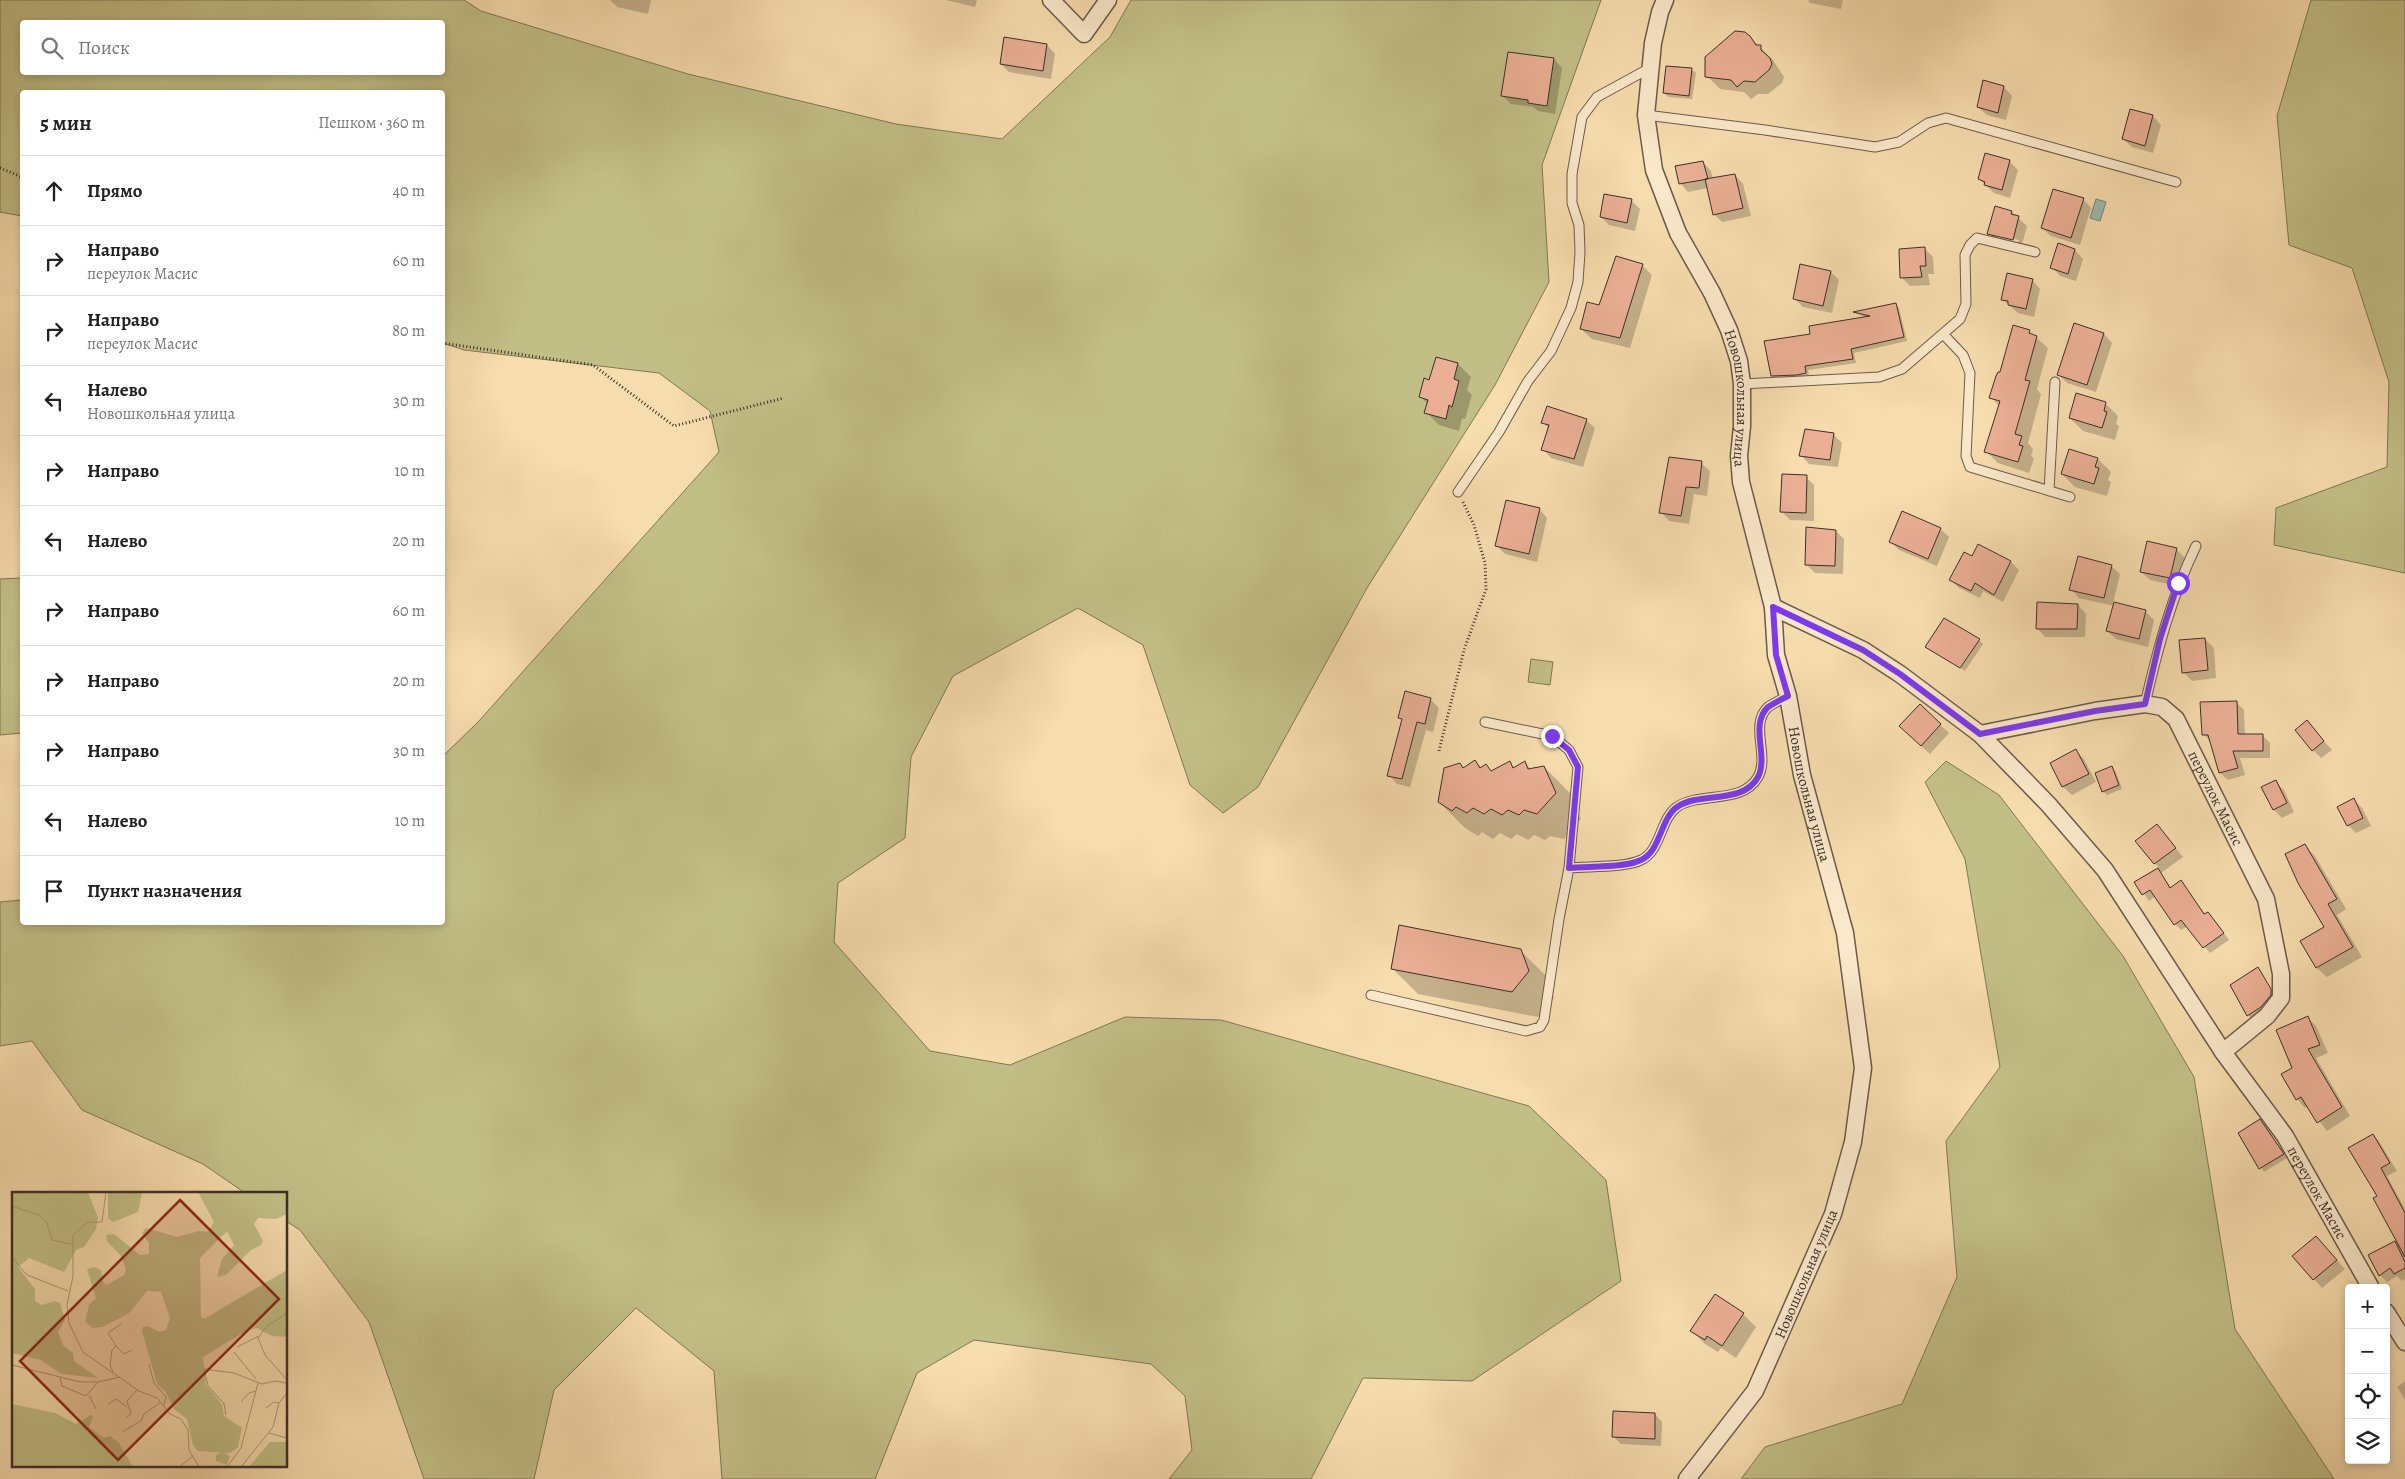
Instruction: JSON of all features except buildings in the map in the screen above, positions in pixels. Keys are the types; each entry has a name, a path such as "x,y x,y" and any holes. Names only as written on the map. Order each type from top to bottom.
{"street":[{"path":"1051,0 1084,34 1108,0"},
{"name":"Новошкольная улица","path":"1665,0 1660,12 1650,68 1646,115 1654,170 1678,233 1712,293 1729,330 1739,361 1742,384 1742,426 1739,456 1741,482 1773,607 1776,655 1788,696 1802,776 1845,933 1863,1068 1853,1142 1834,1214 1754,1391 1687,1479"},
{"name":"переулок Масис","path":"1773,607 1863,650 1900,674 1980,734 2048,804 2104,870 2223,1052 2285,1136 2369,1284"},
{"name":"переулок Масис","path":"1980,734 2095,711 2145,704 2162,707 2176,719 2266,899 2282,974 2281,998 2267,1016 2223,1052"},
{"path":"2390,1318 2405,1342"}],"lane":[{"path":"1458,492 1498,432 1528,381 1552,351 1571,308 1578,282 1580,252 1579,225 1572,203 1572,174 1582,117 1597,97 1650,68"},
{"path":"1646,115 1765,130 1875,147 1900,142 1928,123 1946,118 2176,182"},
{"path":"1742,384 1879,377 1902,370 1960,319 1966,304 1965,255 1970,245 1977,238 2035,252"},
{"path":"1942,334 1962,355 1970,373 1966,456 1970,467 2070,497"},
{"path":"2049,491 2055,382"},
{"path":"2145,704 2163,630 2178,583 2196,546"},
{"path":"1569,868 1641,860 1648,855 1671,813 1678,806 1736,793 1748,788 1758,778 1762,764 1760,724 1762,715 1768,707 1788,696"},
{"path":"1372,995 1526,1031 1540,1027 1544,1020 1559,919 1569,868 1578,767 1569,750 1552,736 1485,722"}],"path":[{"path":"0,168 20,176"},
{"path":"445,343 593,365 674,426 784,398"},
{"path":"1439,751 1464,650 1486,589 1485,563 1474,525 1458,492"}],"shaded area":[{"path":"0,0 464,0 481,11 688,74 896,124 1002,139 1110,37 1131,0 1601,0 1542,165 1549,282 1495,385 1367,588 1258,787 1223,813 1190,785 1143,645 1078,608 953,676 911,757 905,838 838,883 834,942 930,1051 1010,1065 1125,1017 1221,1020 1529,1106 1606,1180 1621,1281 1472,1381 1363,1378 1311,1479 1169,1479 1192,1450 1185,1396 1151,1364 974,1340 917,1373 875,1479 722,1479 714,1371 636,1308 554,1390 534,1479 424,1479 369,1322 300,1230 288,1222 288,1192 244,1192 203,1164 82,1110 32,1041 0,1046 0,902 20,900 20,925 445,925 445,754 478,722 719,452 710,411 659,373 464,350 445,344 445,90 20,90 20,216 0,212"},
{"path":"2311,0 2405,0 2405,573 2274,545 2276,508 2387,467 2389,382 2352,268 2289,245 2277,116"},
{"path":"20,578 20,733 0,735 0,579"},
{"path":"1531,659 1553,662 1550,685 1528,682"},
{"path":"1946,761 1999,795 2123,956 2194,1077 2235,1329 2334,1479 1741,1479 1765,1447 1902,1404 1957,1277 1946,1141 2000,1067 1965,859 1925,782"}],"water":[{"path":"2096,199 2106,202 2100,221 2090,218"}],"route":[{"path":"1552,736 1569,750 1578,767 1569,868 1631,863 1641,860 1648,855 1671,813 1678,806 1736,793 1748,788 1758,778 1762,764 1760,724 1762,715 1768,707 1788,696 1776,655 1773,607 1863,650 1900,674 1980,734 2095,711 2145,704 2160,639 2178,583"}]}
